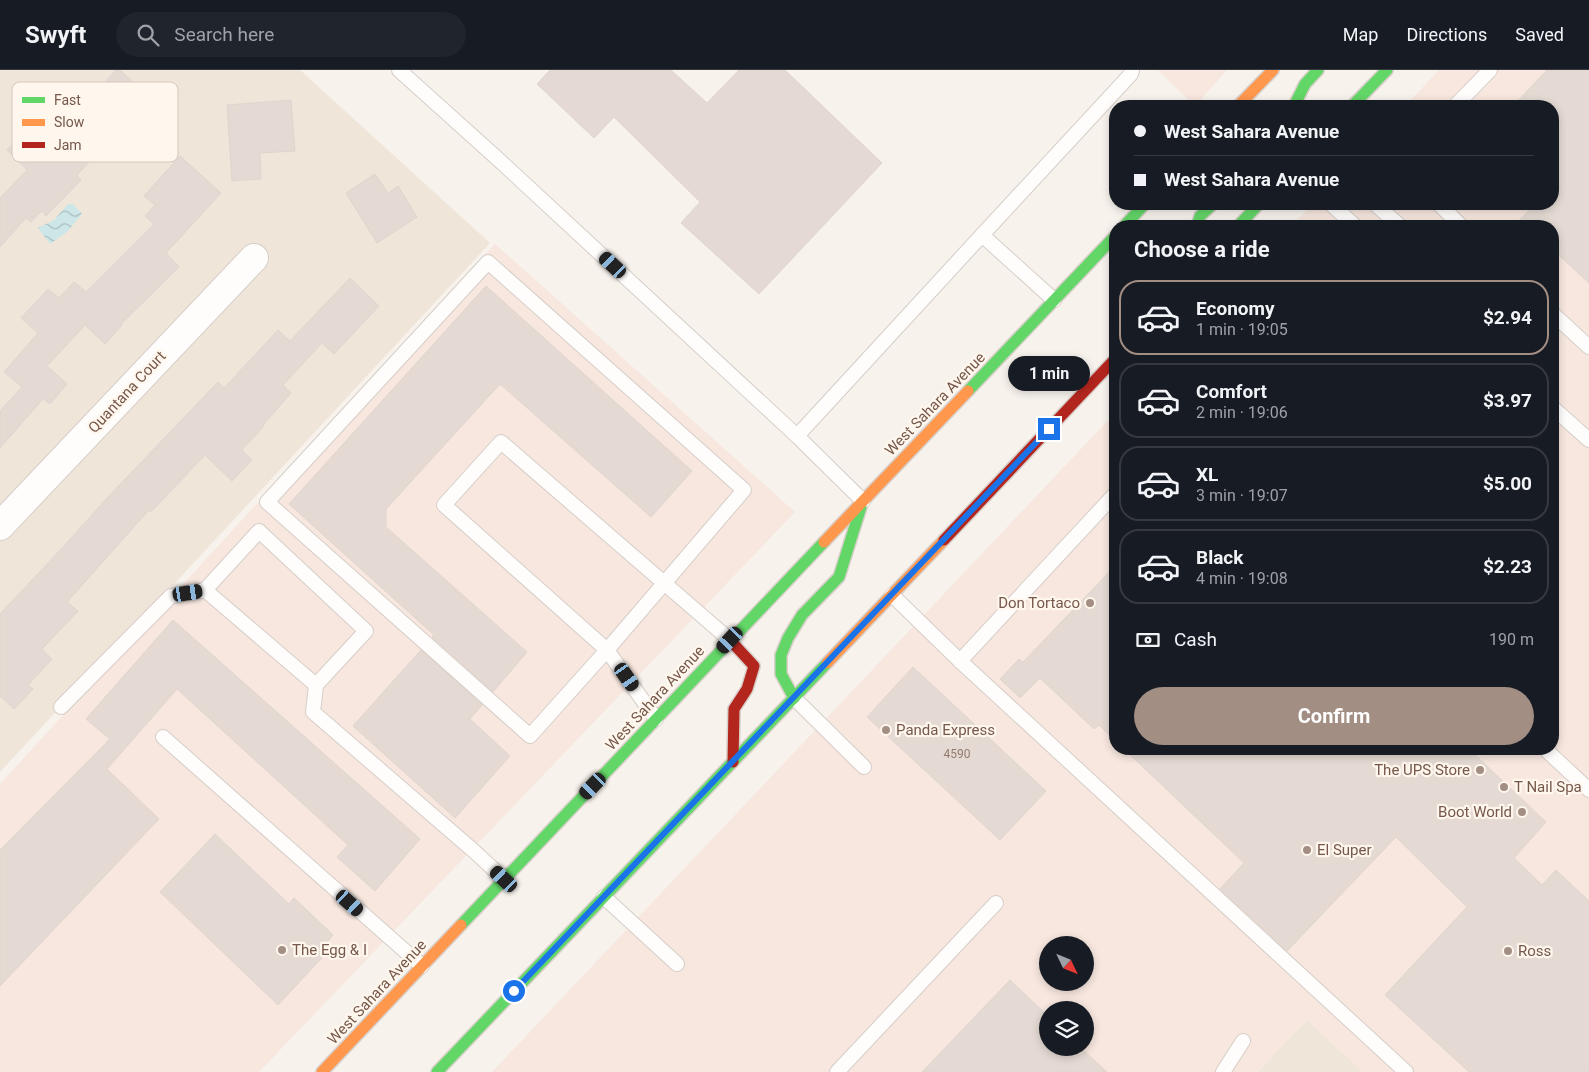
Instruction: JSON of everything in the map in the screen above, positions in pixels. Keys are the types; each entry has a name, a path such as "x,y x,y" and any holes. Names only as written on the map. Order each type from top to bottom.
{"main road":[{"path":"1244,100 1273,70"},
{"path":"1297,100 1305,84 1318,70"},
{"path":"1358,100 1387,70"},
{"path":"1252,92 1254,100"},
{"path":"1130,220 1140,210"},
{"path":"1199,220 1206,210"},
{"path":"1244,220 1253,210"},
{"name":"West Sahara Avenue","path":"322,1072 1109,242"},
{"path":"437,1072 1109,366"},
{"path":"794,698 781,674 781,655 788,638 802,615 838,577 863,501"},
{"path":"730,640 754,666 747,689 734,709 733,762"}],"street":[{"name":"Quantana Court","path":"0,526 254,258"}],"lane":[{"path":"399,70 500,160 797,436 863,501"},
{"path":"797,436 1132,74 1132,70"},
{"path":"1461,100 1490,70"},
{"path":"1338,210 1348,220"},
{"path":"1383,210 1393,220"},
{"path":"1445,210 1454,220"},
{"path":"982,235 1054,300"},
{"path":"488,262 744,490 664,582 607,650 530,736 267,502 488,262"},
{"path":"1559,319 1589,347"},
{"path":"1559,413 1589,440"},
{"path":"656,719 607,650 444,505 501,442 730,640"},
{"path":"960,661 1109,500"},
{"path":"61,707 171,596 205,590 259,531 366,631 316,685 313,712 504,879"},
{"path":"205,590 316,685"},
{"path":"892,595 960,661 1406,1072"},
{"path":"794,698 864,767"},
{"path":"163,737 422,966"},
{"path":"1551,755 1589,790"},
{"path":"604,897 677,964"},
{"path":"837,1072 996,903"},
{"path":"1222,1072 1243,1041"}],"shaded area":[{"path":"0,70 300,70 490,243 0,772"},
{"path":"1158,70 1227,70 1200,100 1189,100"},
{"path":"1439,70 1589,70 1589,1072 1363,1072 1307,1020 1257,1072 492,1072 1109,419 1109,755 1559,755 1559,220 1297,220 1307,210 1559,210 1559,100 1411,100"},
{"path":"495,244 795,512 259,1072 0,1072 0,784"},
{"path":"1307,1020 1363,1072 1257,1072"}],"water":[{"path":"68,204 73,204 82,214 67,232 50,244 38,228 54,220"}],"building":[{"path":"116,70 120,70 133,82 105,82"},
{"path":"550,70 671,70 707,103 739,70 785,70 882,163 759,294 681,223 700,202 614,117 594,138 537,84"},
{"path":"1547,70 1589,70 1589,283 1559,255 1559,220 1520,220 1529,210 1559,210 1559,100 1519,100"},
{"path":"291,100 295,151 260,153 261,179 232,181 227,105"},
{"path":"12,145 12,155 7,150"},
{"path":"180,156 221,193 166,253 179,267 121,324 105,344 85,325 47,366 67,384 50,404 43,399 0,448 0,411 22,387 4,372 38,333 21,318 48,289 59,298 74,282 86,292 154,224 145,216 155,205 144,196 175,162 178,162"},
{"path":"19,162 89,162 77,175 81,180 46,216 42,211 31,222 26,218 0,247 0,198 27,170"},
{"path":"375,174 388,193 398,186 417,217 377,243 346,193"},
{"path":"350,278 379,306 334,354 322,343 283,385 291,393 242,450 252,460 232,481 205,455 151,512 149,510 67,602 78,611 42,649 52,659 28,685 33,689 14,709 0,696 0,614 218,382 224,388 278,330 290,341"},
{"path":"486,286 692,471 651,517 500,384 386,509 386,527 527,652 493,692 432,637 434,635 289,504"},
{"path":"1109,572 1109,734 1099,725 1094,729 1040,678 1020,698 1000,679 1019,659 1023,662"},
{"path":"173,620 420,839 375,891 337,857 348,845 177,689 107,769 159,819 0,986 0,850 110,739 86,719"},
{"path":"421,650 482,705 470,719 510,756 455,818 353,726"},
{"path":"913,667 1046,791 1000,840 867,717"},
{"path":"1130,755 1475,755 1546,822 1514,858 1542,885 1556,870 1589,901 1589,1072 1469,1072 1385,995 1467,907 1396,837 1287,951 1220,889 1244,863"},
{"path":"215,834 289,904 294,898 333,935 327,942 332,947 278,1005 160,892"},
{"path":"1010,980 1039,1007 1039,1056 1090,1056 1107,1072 922,1072"}],"traffic: fast":[{"path":"1297,100 1305,84 1318,70"},
{"path":"1358,100 1387,70"},
{"path":"1130,220 1139,210"},
{"path":"1199,220 1206,210"},
{"path":"1244,220 1253,210"},
{"path":"968,391 1109,242"},
{"path":"794,698 781,674 781,655 788,638 802,615 839,577 861,507"},
{"path":"461,925 824,542"},
{"path":"437,1072 827,663"}],"traffic: slow":[{"path":"1244,100 1273,70"},
{"path":"824,542 968,391"},
{"path":"827,663 944,540"},
{"path":"322,1072 461,925"}],"traffic: jam":[{"path":"944,540 1109,365"},
{"path":"730,640 754,666 747,689 734,709 733,762"}],"place":[{"name":"Don Tortaco","path":"1090,603"},
{"name":"Panda Express","path":"886,730"},
{"name":"The UPS Store","path":"1480,770"},
{"name":"T Nail Spa","path":"1504,787"},
{"name":"Boot World","path":"1522,812"},
{"name":"El Super","path":"1307,850"},
{"name":"The Egg & I","path":"282,950"},
{"name":"Ross","path":"1508,951"}],"route":[{"path":"514,991 1049,429"}]}
